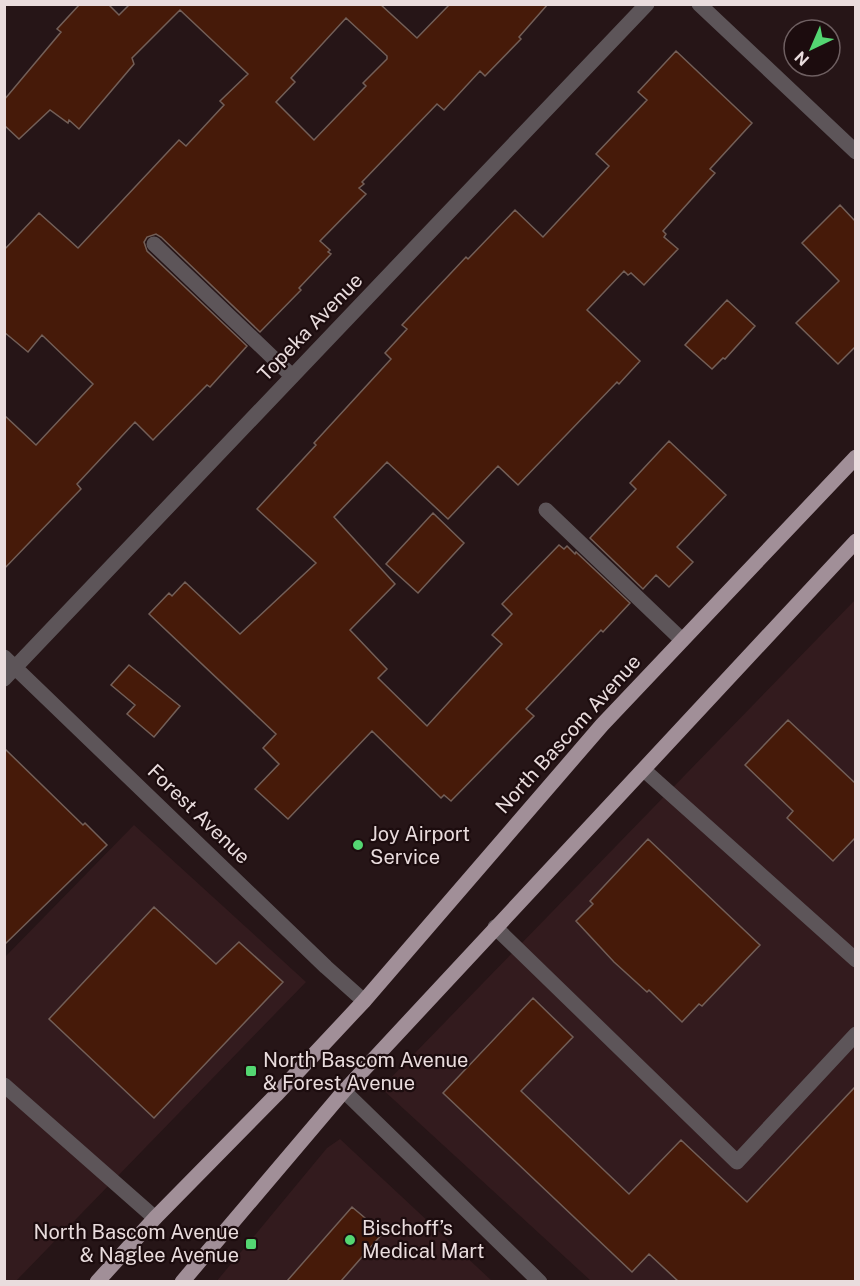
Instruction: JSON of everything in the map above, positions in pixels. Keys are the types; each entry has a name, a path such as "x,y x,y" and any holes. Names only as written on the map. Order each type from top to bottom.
{"main road":[{"name":"North Bascom Avenue","path":"97,1281 364,1001 602,725 855,457"},
{"path":"182,1281 344,1091 855,541"}],"street":[{"name":"Topeka Avenue","path":"4,679 647,4"},
{"path":"699,4 855,152"},
{"path":"154,244 292,376"},
{"path":"546,510 682,640"},
{"name":"Forest Avenue","path":"4,657 364,1001"},
{"path":"644,770 855,960"},
{"path":"495,927 737,1162 855,1034"},
{"path":"4,1084 155,1218"},
{"path":"344,1091 540,1281"}],"shaded area":[{"path":"855,600 855,1281 591,1281 381,1088"},
{"path":"134,825 306,982 16,1281 5,1282 5,957"},
{"path":"340,1139 492,1281 216,1282 327,1148"}],"building":[{"path":"80,4 108,4 119,15 130,4 380,4 417,38 450,4 548,4 519,37 521,39 485,76 480,71 444,110 437,104 362,182 364,184 359,188 366,194 320,241 330,250 328,252 331,254 299,288 301,290 260,332 161,237 156,234 147,237 144,242 147,251 247,346 210,387 207,385 153,440 135,422 77,484 81,489 4,569 4,415 36,445 93,384 42,335 28,352 4,332 4,250 39,213 78,248 179,140 186,146 224,105 220,101 248,74 180,10 132,58 134,64 79,129 69,120 68,123 50,110 19,139 4,125 4,100 61,32 57,29","holes":["346,18 387,56 387,59 363,83 366,86 314,140 276,102 295,82 291,78"]},
{"path":"676,51 752,123 710,169 715,173 663,231 666,234 664,237 678,249 644,285 631,273 628,275 624,271 587,310 640,361 518,485 498,466 448,519 387,462 334,517 395,584 350,630 387,669 378,678 427,726 502,644 492,635 512,614 502,604 559,545 564,549 567,546 575,554 576,552 630,603 526,709 534,716 451,801 444,795 441,798 372,731 288,819 255,789 279,764 263,748 276,734 149,614 169,593 172,596 185,582 240,634 316,563 257,509 391,359 385,353 407,329 402,325 466,257 468,259 515,210 543,237 609,166 596,154 647,100 638,92"},
{"path":"840,205 855,221 855,347 838,364 796,323 839,281 802,243"},
{"path":"727,300 755,326 725,359 723,358 712,369 685,345"},
{"path":"669,441 726,495 677,547 693,562 669,587 656,575 643,589 590,538 636,489 630,483"},
{"path":"433,513 464,543 418,593 386,564"},
{"path":"129,665 180,706 154,737 127,714 135,705 111,685"},
{"path":"788,720 855,783 855,838 833,861 787,818 793,811 745,765"},
{"path":"4,748 83,825 85,823 107,845 4,945"},
{"path":"648,839 760,945 702,1006 699,1004 682,1022 649,990 647,992 614,962 576,921 593,904 590,901"},
{"path":"154,907 216,964 239,942 283,982 154,1118 49,1019"},
{"path":"533,998 573,1037 521,1091 629,1194 681,1140 747,1202 855,1087 855,1281 678,1281 649,1254 632,1272 443,1093"},
{"name":"Bischoff’s Medical Mart","path":"352,1207 383,1233 341,1281 287,1281"}],"place":[{"name":"Joy Airport Service","path":"358,845"},
{"name":"North Bascom Avenue & Forest Avenue","path":"251,1071"},
{"name":"Bischoff’s Medical Mart","path":"350,1240"},
{"name":"North Bascom Avenue & Naglee Avenue","path":"251,1244"}]}
